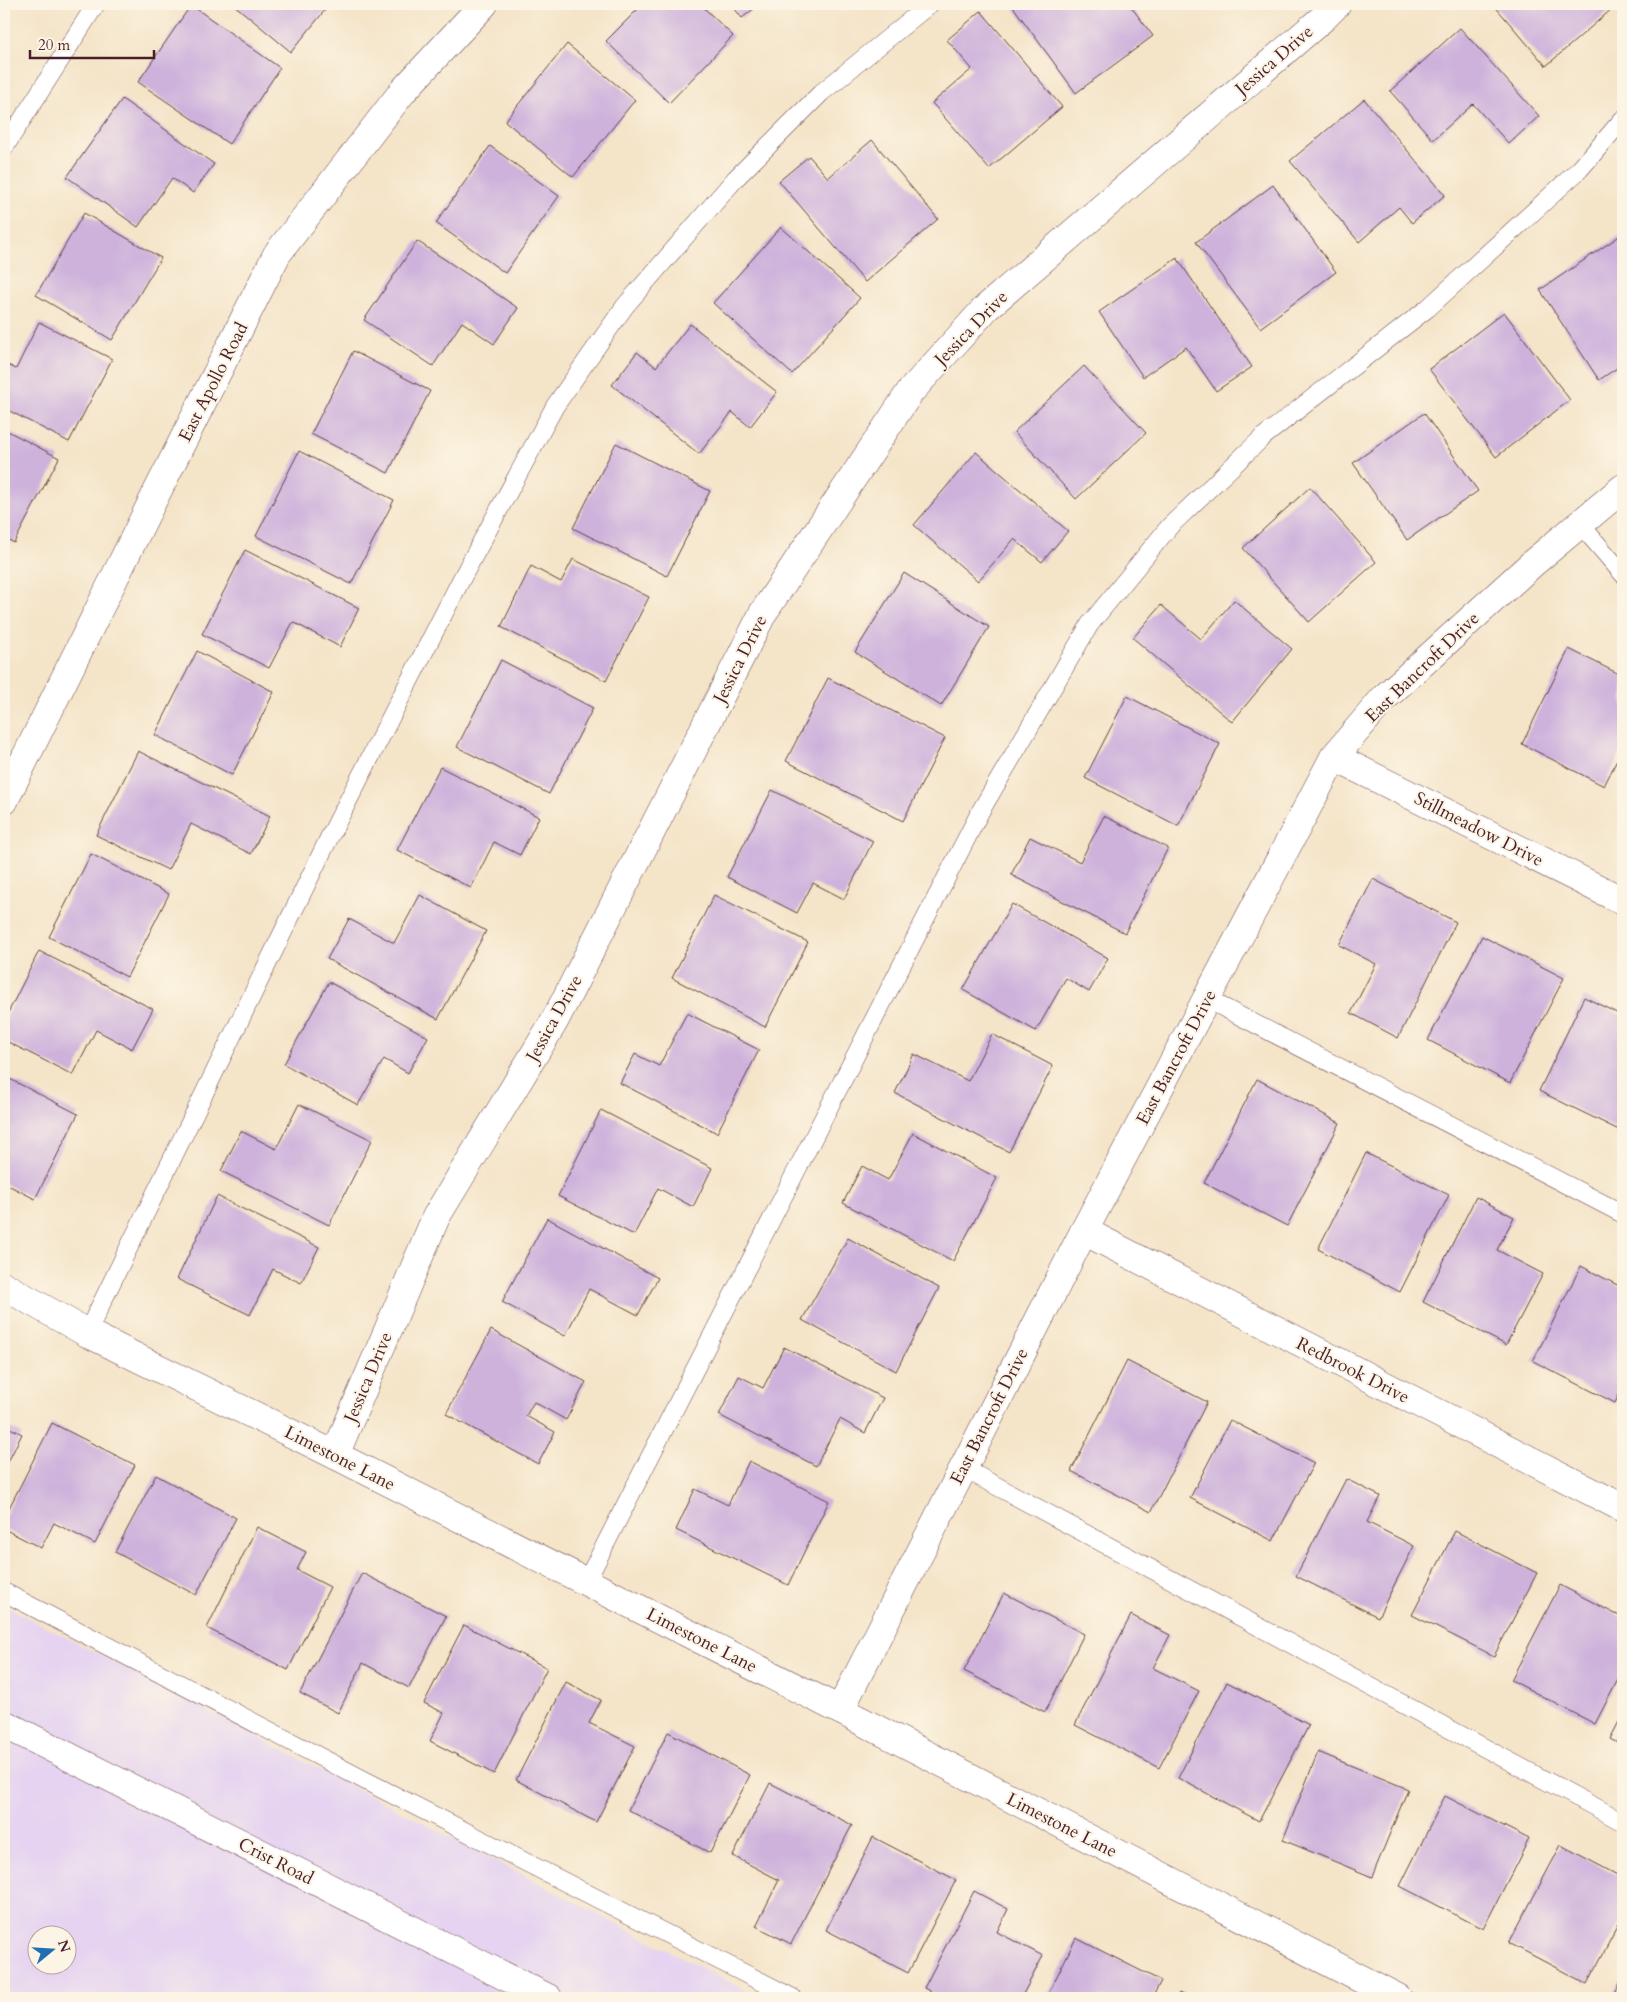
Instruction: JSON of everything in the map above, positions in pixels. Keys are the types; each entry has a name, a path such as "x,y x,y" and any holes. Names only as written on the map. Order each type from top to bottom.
{"street":[{"name":"East Apollo Road","path":"4,801 277,254 403,90 484,4"},
{"name":"Jessica Drive","path":"335,1455 436,1217 554,1020 763,614 910,392 986,308 1337,4"},
{"name":"East Bancroft Drive","path":"840,1710 1084,1231 1334,757 1384,698 1533,563 1623,488"},
{"name":"Stillmeadow Drive","path":"1334,757 1623,902"},
{"name":"Redbrook Drive","path":"1084,1231 1623,1508"},
{"name":"Limestone Lane","path":"4,1286 87,1333 335,1455 840,1710 1398,1998"},
{"name":"Crist Road","path":"4,1724 548,1998"}],"lane":[{"path":"4,148 96,4"},
{"path":"87,1333 329,838 463,576 555,406 625,306 736,178 821,93 930,4"},
{"path":"586,1582 980,812 1090,624 1169,527 1263,437 1428,308 1580,169 1623,119"},
{"path":"1580,524 1623,574"},
{"path":"1207,999 1623,1214"},
{"path":"963,1468 1623,1822"},
{"path":"4,1592 386,1791 793,1998"}],"shaded area":[{"path":"4,1605 760,1998 4,1998"}],"building":[{"path":"233,4 330,4 291,52"},
{"path":"643,4 700,4 733,36 669,103 606,41"},
{"path":"731,4 760,4 742,18"},
{"path":"1011,4 1129,4 1153,36 1076,93"},
{"path":"1493,4 1610,4 1613,8 1546,66"},
{"path":"191,5 280,68 229,144 138,82"},
{"path":"981,11 1062,107 989,169 932,103 972,69 947,40"},
{"path":"1460,28 1539,116 1509,144 1473,104 1433,140 1390,91"},
{"path":"567,44 635,100 573,177 505,121"},
{"path":"122,99 214,164 193,193 172,178 138,227 67,177"},
{"path":"1364,99 1445,195 1412,223 1399,207 1359,242 1290,161"},
{"path":"872,140 938,219 865,282 779,181 809,156 828,178"},
{"path":"490,146 559,196 505,273 436,223"},
{"path":"1273,185 1336,272 1260,328 1196,242"},
{"path":"84,213 161,258 112,340 36,295"},
{"path":"781,227 860,298 792,374 713,303"},
{"path":"1621,235 1623,238 1623,364 1599,380 1540,290"},
{"path":"417,241 518,308 494,344 462,322 433,366 364,320"},
{"path":"1177,258 1252,367 1216,391 1186,347 1143,377 1099,312"},
{"path":"1504,312 1570,400 1496,457 1429,369"},
{"path":"39,322 112,359 69,442 4,408 4,363 16,369"},
{"path":"690,324 777,392 750,427 732,412 699,454 612,385 637,352 656,367"},
{"path":"353,351 430,391 388,473 311,434"},
{"path":"1084,366 1146,433 1076,499 1014,432"},
{"path":"1424,413 1478,491 1407,540 1353,463"},
{"path":"4,429 59,458 14,543 4,537"},
{"path":"616,443 710,491 667,576 573,528"},
{"path":"299,451 394,500 351,584 256,536"},
{"path":"976,452 1068,531 1042,562 1014,539 978,581 914,525"},
{"path":"1310,487 1376,562 1309,622 1243,548"},
{"path":"245,550 359,608 340,647 293,622 269,668 202,634"},
{"path":"573,559 649,597 606,681 501,627 531,566 561,582"},
{"path":"904,573 989,627 941,706 855,652"},
{"path":"1234,600 1292,649 1232,722 1133,638 1161,605 1201,639"},
{"path":"1569,649 1623,676 1623,748 1604,786 1522,744"},
{"path":"197,651 274,692 232,775 155,735"},
{"path":"501,660 593,708 549,794 457,747"},
{"path":"828,678 945,738 903,821 786,761"},
{"path":"1127,696 1220,744 1178,826 1085,778"},
{"path":"138,751 270,816 251,854 191,824 168,870 96,835"},
{"path":"440,767 539,817 520,855 494,842 471,888 397,850"},
{"path":"772,790 873,841 844,899 813,883 797,913 727,877"},
{"path":"1104,816 1168,848 1125,933 1011,875 1030,837 1080,862"},
{"path":"91,854 169,894 127,977 49,937"},
{"path":"1373,879 1456,922 1398,1038 1351,1013 1376,964 1339,945"},
{"path":"420,895 486,931 438,1019 327,959 349,919 394,943"},
{"path":"714,895 808,942 765,1027 672,978"},
{"path":"1012,904 1108,958 1089,992 1066,978 1036,1031 963,990"},
{"path":"1482,936 1564,978 1510,1083 1428,1040"},
{"path":"39,951 153,1009 132,1049 96,1030 73,1075 4,1040 4,1021"},
{"path":"329,982 428,1037 408,1073 384,1059 358,1105 284,1064"},
{"path":"1584,997 1623,1016 1623,1132 1539,1091"},
{"path":"687,1013 759,1050 717,1133 620,1083 635,1054 659,1066"},
{"path":"992,1034 1053,1066 1009,1152 895,1093 914,1054 968,1081"},
{"path":"4,1076 78,1114 35,1199 4,1183"},
{"path":"1257,1079 1340,1123 1287,1226 1204,1183"},
{"path":"299,1104 372,1140 329,1225 221,1171 241,1131 276,1149"},
{"path":"601,1110 712,1168 693,1207 658,1188 634,1235 558,1196"},
{"path":"913,1133 997,1178 953,1261 843,1203 862,1166 888,1180"},
{"path":"1366,1153 1449,1195 1400,1292 1318,1249"},
{"path":"217,1196 319,1247 301,1283 273,1269 250,1315 177,1279"},
{"path":"1476,1197 1514,1217 1497,1250 1543,1274 1506,1345 1423,1302"},
{"path":"547,1218 658,1278 638,1315 589,1289 565,1336 502,1302"},
{"path":"848,1238 939,1288 896,1371 802,1320"},
{"path":"1581,1266 1623,1288 1623,1386 1615,1403 1533,1361"},
{"path":"491,1330 586,1382 566,1420 534,1402 526,1416 555,1432 538,1464 446,1414"},
{"path":"784,1347 883,1398 865,1433 840,1419 816,1466 719,1415 739,1376 763,1388"},
{"path":"1127,1361 1207,1402 1151,1512 1071,1471"},
{"path":"1230,1420 1314,1463 1273,1541 1190,1498"},
{"path":"52,1423 135,1465 95,1544 54,1523 41,1548 4,1529 4,1518"},
{"path":"4,1425 22,1434 4,1470"},
{"path":"749,1461 829,1501 788,1585 676,1530 695,1489 728,1505"},
{"path":"156,1475 236,1518 196,1595 115,1552"},
{"path":"1346,1479 1380,1496 1367,1522 1414,1546 1378,1617 1296,1576"},
{"path":"257,1527 306,1552 297,1570 330,1587 288,1670 207,1628"},
{"path":"1455,1531 1537,1573 1494,1656 1412,1615"},
{"path":"362,1573 446,1616 409,1688 363,1663 338,1713 300,1693"},
{"path":"1560,1585 1623,1618 1623,1670 1595,1724 1511,1680"},
{"path":"1004,1593 1084,1634 1045,1712 964,1671"},
{"path":"1131,1615 1170,1635 1153,1668 1199,1691 1159,1768 1075,1725"},
{"path":"464,1625 547,1668 494,1774 430,1741 444,1713 424,1703"},
{"path":"566,1682 601,1700 589,1723 635,1746 596,1822 516,1780"},
{"path":"1227,1682 1309,1725 1259,1821 1178,1778"},
{"path":"1623,1714 1623,1746 1610,1739"},
{"path":"668,1732 750,1775 710,1853 628,1810"},
{"path":"1318,1752 1408,1789 1372,1877 1283,1840"},
{"path":"770,1783 852,1825 791,1944 756,1926 779,1880 733,1856"},
{"path":"1445,1796 1529,1839 1483,1929 1400,1886"},
{"path":"873,1837 956,1880 908,1973 826,1930"},
{"path":"1561,1845 1623,1878 1623,1916 1587,1984 1509,1943"},
{"path":"974,1891 1008,1909 997,1932 1043,1956 1021,1998 942,1998 924,1988"},
{"path":"1076,1938 1161,1981 1152,1998 1046,1998"},
{"path":"1623,1978 1623,1998 1612,1998"},
{"path":"1179,1993 1189,1998 1177,1998"}]}
